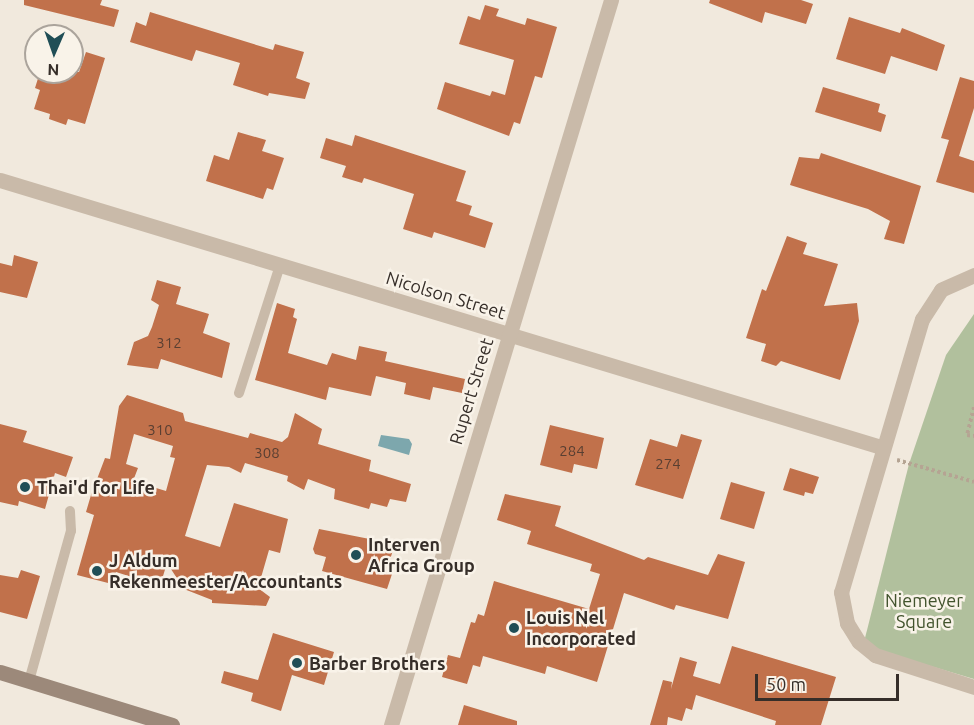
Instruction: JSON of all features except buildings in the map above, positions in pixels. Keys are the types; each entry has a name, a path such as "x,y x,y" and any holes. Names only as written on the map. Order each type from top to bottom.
{"main road":[{"path":"0,672 172,725"}],"street":[{"name":"Rupert Street","path":"391,725 611,0"},
{"name":"Nicolson Street","path":"0,180 881,447"},
{"path":"974,275 948,285 928,307 881,447 843,582 847,623 859,642 875,655 974,687"}],"lane":[{"path":"239,393 280,265"},
{"path":"29,681 71,531 70,511"}],"path":[{"path":"974,407 967,435 974,436"},
{"path":"881,447 892,458 974,482"}],"green space":[{"name":"Niemeyer Square","path":"974,314 974,679 863,646 909,464 946,355"}],"water":[{"path":"381,435 409,439 412,444 409,455 378,446"}],"place":[{"name":"Thai'd for Life","path":"25,487"},
{"name":"Interven Africa Group","path":"356,555"},
{"name":"J Aldum Rekenmeester/Accountants","path":"97,571"},
{"name":"Louis Nel Incorporated","path":"514,628"},
{"name":"Barber Brothers","path":"297,663"}]}
